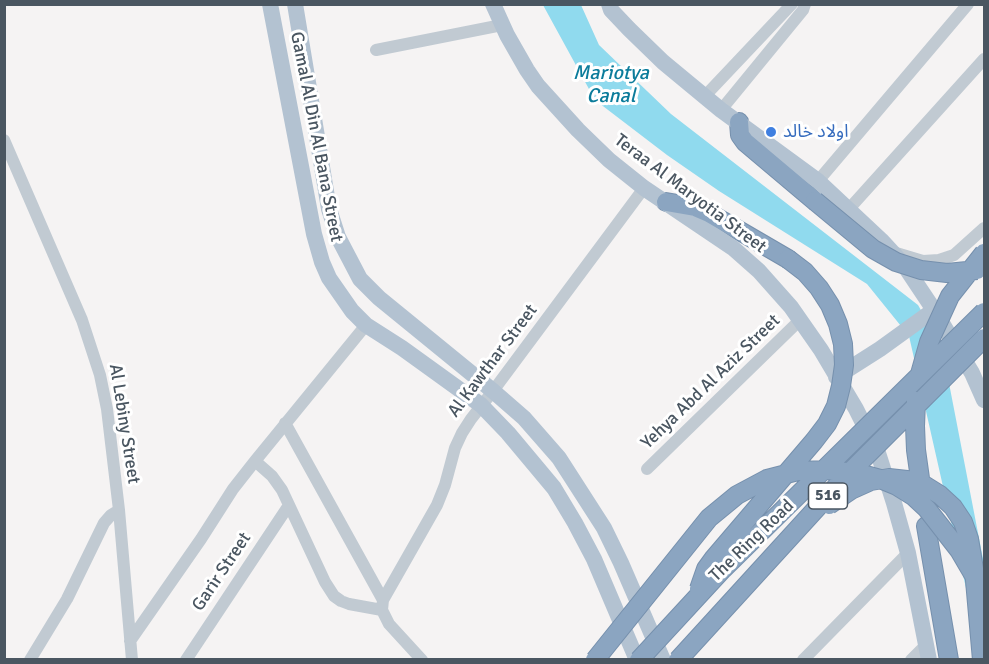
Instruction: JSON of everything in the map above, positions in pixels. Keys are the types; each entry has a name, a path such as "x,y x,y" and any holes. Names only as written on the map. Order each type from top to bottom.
{"highway":[{"path":"739,122 740,135 745,142 873,249 896,262 921,270 947,273 984,268"},
{"path":"666,202 709,213 805,272 830,305 843,344 842,386 836,406 826,424 714,558 706,569 696,596"},
{"path":"949,660 926,526 916,450 916,390 929,342 950,296 984,253"},
{"name":"The Ring Road","path":"638,660 696,596 984,312"},
{"name":"The Ring Road","path":"678,660 846,476 984,338"},
{"path":"595,660 709,518 737,495 767,479 798,471 830,470 862,474 897,486 913,496 927,509 959,550 976,579 984,600"},
{"path":"801,525 852,490 871,481 889,478 907,480 924,485 940,495 953,507 963,522 969,539 982,660"}],"main road":[{"name":"Gamal Al Din Al Bana Street","path":"270,4 314,236 329,278 366,325 481,405 554,488 576,523 594,559 638,660"},
{"name":"Gamal Al Din Al Bana Street","path":"295,4 329,209 338,237 360,279 379,298 524,418 560,458 604,528 663,660"},
{"name":"Teraa Al Maryotia Street","path":"493,4 502,25 538,86 609,160 644,188 733,248 759,271 800,320 856,408 878,453 908,553 927,652"},
{"path":"609,4 611,10 663,62 704,97 818,181 891,251 904,265 930,313 972,373 984,400"},
{"path":"836,376 866,359 930,313"},
{"path":"508,433 524,418"}],"street":[{"path":"704,97 792,4"},
{"path":"721,110 803,10 805,4"},
{"path":"818,181 968,4"},
{"path":"376,50 502,25"},
{"path":"849,210 984,59"},
{"name":"Al Lebiny Street","path":"4,140 82,320 100,375 107,409 119,510 132,660"},
{"name":"Al Kawthar Street","path":"383,605 437,506 455,447 466,426 644,188"},
{"path":"891,251 923,261 939,260 954,255 984,228"},
{"name":"Yehya Abd Al Aziz Street","path":"647,469 800,320"},
{"path":"130,640 233,489 366,325"},
{"path":"285,423 383,605 388,624 422,660"},
{"path":"255,460 272,476 282,490 334,596 349,604 383,605"},
{"name":"Garir Street","path":"186,660 289,505"},
{"path":"30,660 67,599 104,523 119,510"},
{"path":"803,660 908,553"},
{"path":"911,660 927,652"}],"water":[{"name":"Mariotya Canal","path":"543,5 581,5 599,45 671,114 918,305 942,347 984,564 984,659 982,659 909,336 867,284 719,191 595,100"}],"place":[{"name":"اولاد خالد","path":"771,132"}]}
